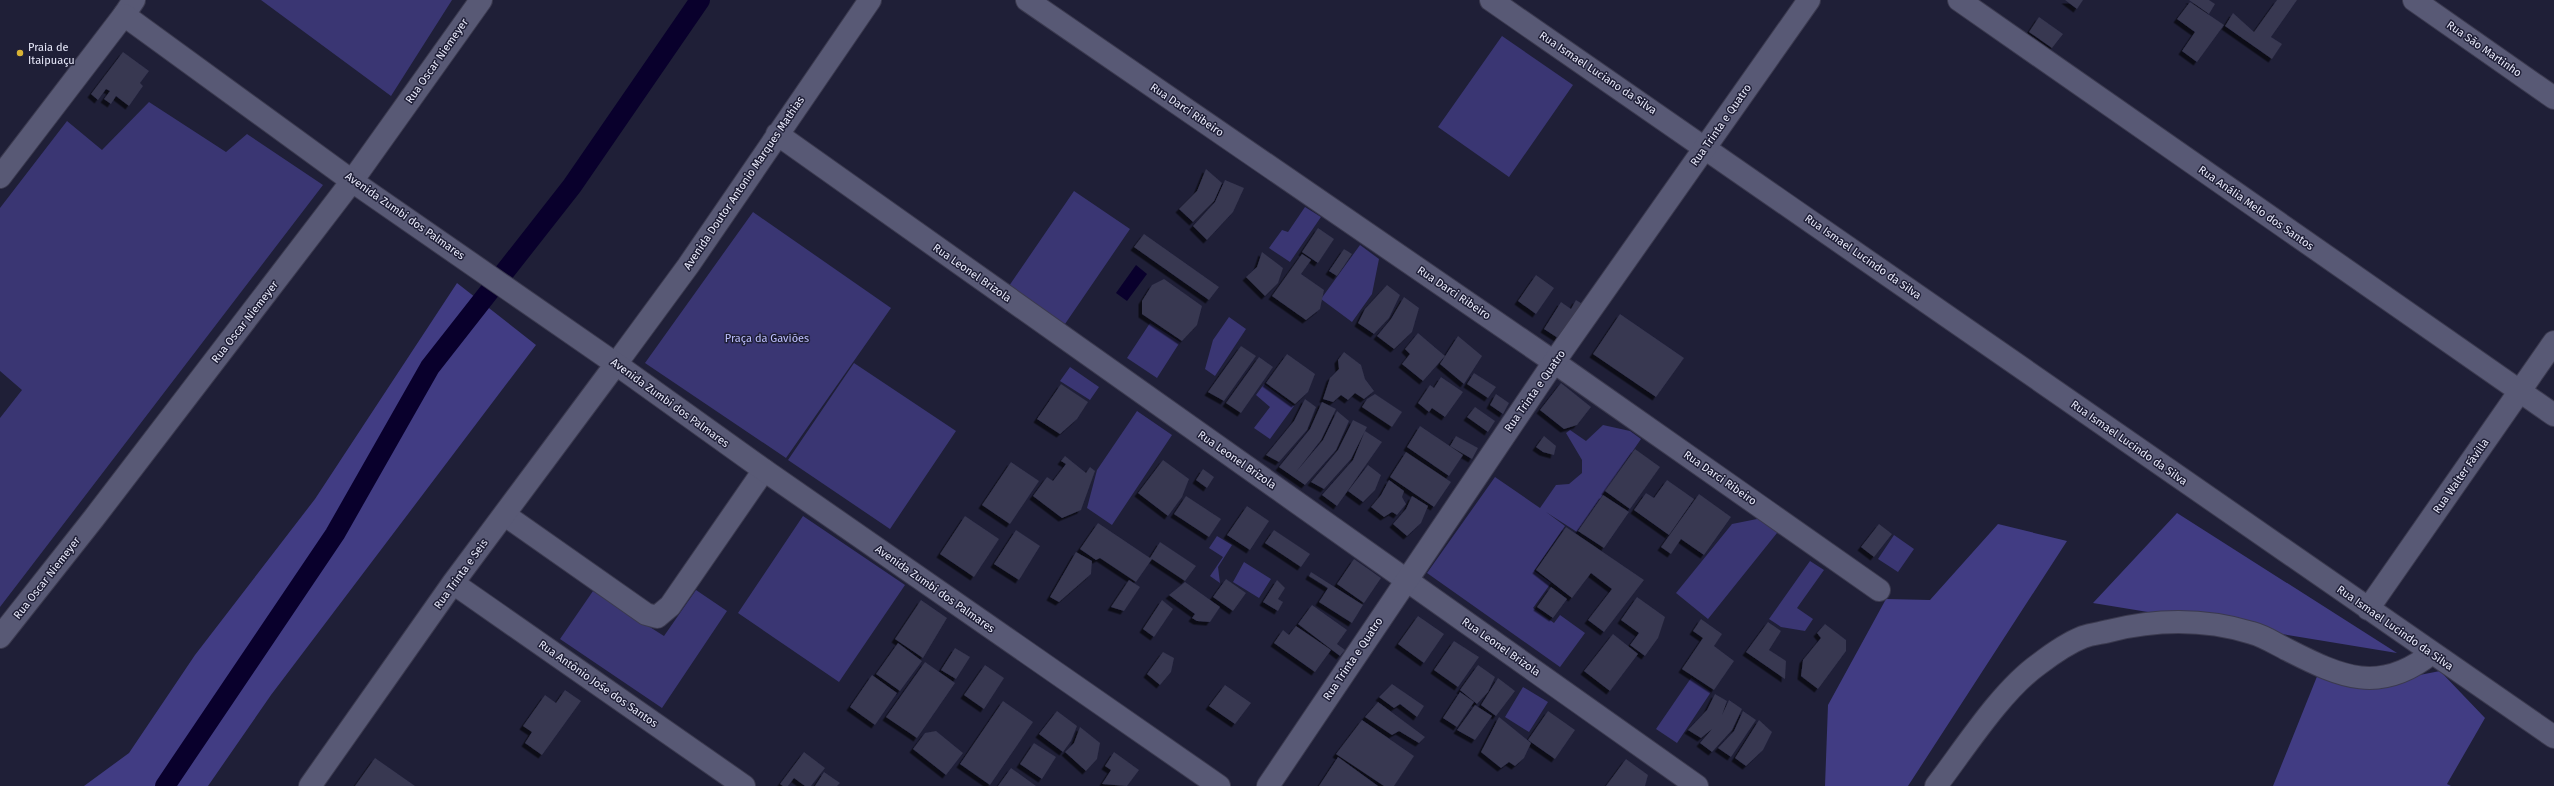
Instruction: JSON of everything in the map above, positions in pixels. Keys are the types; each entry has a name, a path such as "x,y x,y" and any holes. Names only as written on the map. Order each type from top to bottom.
{"street":[{"name":"Rua Oscar Niemeyer","path":"0,637 94,518 352,180 481,0"},
{"name":"Avenida Doutor Antonio Marques Mathias","path":"616,364 688,266 870,0"},
{"name":"Rua Darci Ribeiro","path":"1027,0 1554,362 1879,590"},
{"name":"Rua Ismael Luciano da Silva","path":"1491,0 1705,147"},
{"name":"Rua Trinta e Quatro","path":"1268,786 1405,580 1554,362 1809,0"},
{"name":"Rua Anália Melo dos Santos","path":"1959,0 2554,415"},
{"name":"Rua São Martinho","path":"2414,0 2554,98"},
{"name":"Avenida Zumbi dos Palmares","path":"129,8 352,180 476,265 764,470 1219,786"},
{"path":"0,177 129,8"},
{"name":"Rua Leonel Brizola","path":"777,134 1697,786"},
{"name":"Rua Ismael Lucindo da Silva","path":"1705,147 2554,737"},
{"name":"Rua Walter Fávilla","path":"2368,609 2554,342"},
{"name":"Rua Trinta e Seis","path":"310,786 453,583 616,364"},
{"path":"505,515 646,614 657,617 670,606 764,470"},
{"name":"Rua Antônio Jośe dos Santos","path":"453,583 744,786"},
{"path":"1936,786 1998,704 2038,664 2083,637 2125,627 2175,621 2217,624 2254,633 2328,671 2377,679 2404,672 2416,666 2432,653"}],"green space":[{"path":"261,0 452,0 391,96"},
{"path":"1502,36 1573,85 1509,177 1438,127"},
{"path":"149,102 226,152 247,134 323,185 0,607 0,418 22,390 0,371 0,208 67,121 102,150"},
{"path":"1074,191 1130,229 1065,324 1009,286"},
{"path":"1305,207 1321,217 1290,262 1269,248 1282,230 1288,232"},
{"name":"Praça da Gaviões","path":"753,212 891,308 786,458 645,363"},
{"path":"1360,245 1379,259 1372,294 1352,322 1321,299"},
{"path":"1229,317 1246,329 1215,376 1205,369 1213,340"},
{"path":"1150,323 1180,342 1157,378 1127,358"},
{"path":"854,363 956,431 890,529 788,460"},
{"path":"1070,367 1099,387 1090,400 1060,381"},
{"path":"1264,384 1294,406 1270,439 1254,428 1270,407 1256,395"},
{"path":"1137,411 1172,435 1112,525 1087,508 1097,470"},
{"path":"1603,425 1630,431 1641,439 1577,532 1546,512 1565,526 1534,571 1551,583 1533,608 1554,623 1560,615 1585,633 1560,667 1427,573 1495,477 1540,508 1556,485 1569,484 1582,473 1582,460 1566,433 1570,430 1586,441"},
{"path":"803,516 905,585 839,682 738,613"},
{"path":"1767,517 1781,528 1708,619 1676,593 1732,524"},
{"path":"1894,535 1914,549 1898,572 1878,559"},
{"path":"1217,536 1232,545 1218,567 1220,583 1210,576 1223,557 1209,548"},
{"path":"1810,561 1824,570 1797,608 1813,619 1805,631 1781,627 1769,619"},
{"path":"1244,562 1271,579 1259,598 1233,582"},
{"path":"696,590 727,611 662,708 560,639 593,591 664,636"},
{"path":"1691,678 1711,692 1677,743 1656,729"},
{"path":"1523,687 1548,702 1529,732 1505,717"}],"shaded area":[{"path":"1136,265 1147,274 1127,301 1116,293"},
{"path":"457,283 536,345 271,695 208,786 84,786 129,753 195,655 315,499"},
{"path":"2177,513 2397,653 2093,603"},
{"path":"1998,524 2067,541 1908,786 1825,786 1828,705 1886,599 1930,600"},
{"path":"2440,671 2485,718 2447,784 2451,786 2273,786 2318,674 2353,688"}],"building":[{"path":"2065,0 2083,0 2077,9"},
{"path":"2189,0 2209,0 2215,4 2209,14"},
{"path":"2277,0 2297,0 2271,37 2282,44 2272,59 2225,26 2233,13 2254,32"},
{"path":"2190,2 2224,25 2197,62 2182,51 2195,32 2177,19"},
{"path":"2039,17 2063,34 2052,48 2029,32"},
{"path":"123,52 149,71 140,83 143,86 129,106 116,96 111,104 104,99 110,91 106,89 98,100 91,94"},
{"path":"1206,169 1222,183 1214,201 1193,222 1179,209 1197,191"},
{"path":"1225,180 1244,188 1233,212 1207,240 1193,226 1215,202"},
{"path":"1318,228 1334,239 1318,263 1302,252"},
{"path":"1144,234 1219,287 1209,300 1134,247"},
{"path":"1344,249 1352,254 1337,276 1329,271"},
{"path":"1262,252 1283,268 1278,283 1265,296 1246,277 1257,267"},
{"path":"1302,254 1311,260 1301,274 1324,290 1320,309 1306,320 1272,296"},
{"path":"1536,275 1554,288 1536,314 1518,301"},
{"path":"1164,279 1202,306 1197,325 1182,341 1142,314 1142,301 1152,285"},
{"path":"1387,285 1400,295 1389,318 1374,334 1358,323 1365,309"},
{"path":"1404,297 1419,308 1412,332 1394,349 1377,336 1391,319"},
{"path":"1576,300 1584,305 1561,340 1544,329 1561,302 1571,309"},
{"path":"1620,314 1684,358 1656,397 1593,354"},
{"path":"1418,333 1445,356 1423,381 1402,364 1410,354 1405,349"},
{"path":"1458,336 1482,356 1464,384 1440,364"},
{"path":"1241,346 1256,356 1224,401 1208,392"},
{"path":"1344,352 1361,365 1365,379 1374,391 1364,399 1355,393 1348,400 1341,395 1333,402 1323,399 1330,378 1339,369 1338,360"},
{"path":"1287,354 1315,374 1308,392 1295,404 1266,383"},
{"path":"1259,357 1273,367 1241,413 1226,403"},
{"path":"1474,373 1496,387 1488,398 1467,384"},
{"path":"1441,377 1463,392 1445,417 1432,408 1429,412 1418,403 1430,385 1434,388"},
{"path":"1561,383 1591,407 1577,425 1564,429 1540,410"},
{"path":"1061,384 1088,402 1077,419 1060,434 1037,419"},
{"path":"1375,394 1402,412 1392,427 1362,407 1367,399"},
{"path":"1496,394 1509,403 1503,414 1490,405"},
{"path":"1305,399 1316,407 1307,430 1279,462 1266,455 1294,421"},
{"path":"1322,402 1336,409 1321,440 1296,472 1323,440 1337,411 1349,421 1336,450 1305,485 1279,467 1310,429"},
{"path":"1475,407 1495,421 1488,432 1467,417"},
{"path":"1353,420 1367,427 1351,459 1324,489 1311,482 1338,450"},
{"path":"1420,426 1463,455 1449,476 1407,447"},
{"path":"1365,431 1382,442 1337,506 1322,495 1353,460"},
{"path":"1456,436 1478,448 1472,459 1450,446"},
{"path":"1544,436 1556,446 1554,455 1543,452 1536,447"},
{"path":"1635,449 1660,467 1630,509 1605,491"},
{"path":"1406,452 1451,482 1434,507 1390,477"},
{"path":"1065,456 1086,473 1090,467 1095,471 1081,510 1062,518 1033,496 1047,477 1053,481 1066,464 1061,461"},
{"path":"1163,460 1189,479 1182,497 1168,516 1138,493"},
{"path":"1011,462 1039,481 1010,524 982,505"},
{"path":"1368,465 1381,475 1375,490 1363,502 1348,491"},
{"path":"1203,469 1214,477 1207,488 1196,480"},
{"path":"1389,480 1404,491 1402,497 1406,504 1397,515 1392,512 1384,517 1371,507 1381,495"},
{"path":"1667,480 1694,499 1669,535 1634,510 1646,493 1654,498"},
{"path":"1699,494 1731,517 1704,555 1681,539 1671,554 1661,547"},
{"path":"1603,495 1629,512 1604,548 1578,531"},
{"path":"1186,496 1221,519 1209,537 1174,514"},
{"path":"1412,496 1428,506 1421,523 1407,536 1393,524 1406,509"},
{"path":"1247,506 1269,521 1250,550 1227,535"},
{"path":"965,516 999,539 974,577 940,554"},
{"path":"1098,523 1150,558 1160,542 1196,566 1185,581 1152,559 1136,582 1100,558 1096,560 1080,549"},
{"path":"1879,524 1892,534 1874,557 1861,547"},
{"path":"1566,527 1644,580 1604,632 1588,620 1612,589 1591,573 1572,598 1536,570"},
{"path":"1016,530 1040,546 1019,580 994,564"},
{"path":"1274,530 1310,554 1301,567 1265,543"},
{"path":"1076,552 1092,561 1091,574 1059,602 1050,597"},
{"path":"1354,559 1381,578 1364,603 1337,584"},
{"path":"1311,572 1363,605 1352,623 1319,602 1328,588 1309,576"},
{"path":"1226,579 1246,593 1233,611 1213,597"},
{"path":"1129,580 1140,587 1124,611 1111,607"},
{"path":"1277,580 1285,588 1278,599 1283,602 1278,611 1263,602"},
{"path":"1185,582 1220,607 1210,622 1197,621 1192,618 1195,614 1169,595"},
{"path":"1551,587 1567,599 1553,618 1537,607"},
{"path":"1637,597 1665,617 1658,638 1645,656 1630,645 1639,633 1621,620"},
{"path":"921,600 947,618 923,658 895,639"},
{"path":"1162,600 1173,609 1154,637 1143,629"},
{"path":"1312,605 1347,630 1337,644 1345,650 1340,656 1298,624"},
{"path":"1418,616 1444,634 1424,663 1398,644"},
{"path":"1701,619 1722,634 1714,646 1734,661 1714,690 1682,669 1703,638 1693,631"},
{"path":"1768,622 1781,631 1769,650 1786,661 1785,679 1746,652"},
{"path":"1825,624 1846,640 1846,651 1818,689 1801,676 1803,660 1821,638 1817,633"},
{"path":"1296,626 1331,650 1315,672 1274,643 1283,630 1289,635"},
{"path":"1613,634 1638,654 1610,691 1584,671"},
{"path":"1454,641 1479,657 1458,687 1434,670"},
{"path":"898,643 922,661 900,691 876,674"},
{"path":"955,648 970,657 956,679 941,670"},
{"path":"1163,652 1174,658 1171,672 1160,685 1147,674"},
{"path":"925,662 955,683 917,738 886,717"},
{"path":"985,665 1004,678 984,709 964,695"},
{"path":"1478,665 1495,677 1488,692 1477,704 1460,690"},
{"path":"872,675 897,693 875,725 850,707"},
{"path":"1498,678 1515,691 1496,716 1481,705"},
{"path":"1392,684 1424,706 1417,717 1400,704 1394,708 1379,697"},
{"path":"1225,685 1251,703 1235,724 1209,706"},
{"path":"565,690 581,701 542,755 525,743 532,732 523,726 545,695 556,703"},
{"path":"1460,692 1474,702 1457,727 1443,718"},
{"path":"1715,694 1727,701 1722,715 1729,700 1742,709 1732,730 1712,752 1700,743 1712,729 1701,738 1688,730 1707,710"},
{"path":"1003,701 1033,722 990,785 960,764"},
{"path":"1378,702 1425,737 1419,743 1399,731 1392,735 1365,717"},
{"path":"1475,705 1492,716 1475,740 1457,730"},
{"path":"1057,711 1077,726 1071,741 1063,752 1039,734"},
{"path":"1548,711 1575,730 1555,759 1528,740"},
{"path":"1743,711 1756,720 1731,757 1718,748 1734,731"},
{"path":"1499,717 1531,743 1524,758 1515,766 1509,762 1501,768 1481,752"},
{"path":"1362,720 1414,756 1394,786 1384,786 1336,754"},
{"path":"1759,720 1772,732 1763,750 1746,766 1735,758"},
{"path":"1080,727 1100,743 1097,759 1086,771 1065,752 1074,743"},
{"path":"936,731 963,753 946,775 913,749 925,733"},
{"path":"1034,743 1056,757 1042,779 1020,764"},
{"path":"804,752 825,768 811,786 805,786 794,778 788,786 783,786 780,784"},
{"path":"1114,752 1139,770 1127,786 1102,784 1111,770 1105,766"},
{"path":"1338,757 1378,786 1319,786"},
{"path":"375,758 415,786 355,786"},
{"path":"1626,759 1648,775 1645,786 1606,786"},
{"path":"1011,768 1036,786 998,786"},
{"path":"824,772 840,783 837,786 815,786"}],"waterway":[{"path":"165,786 335,534 430,367 572,186 700,0"}],"place":[{"name":"Praia de Itaipuaçu","path":"20,53"}]}
